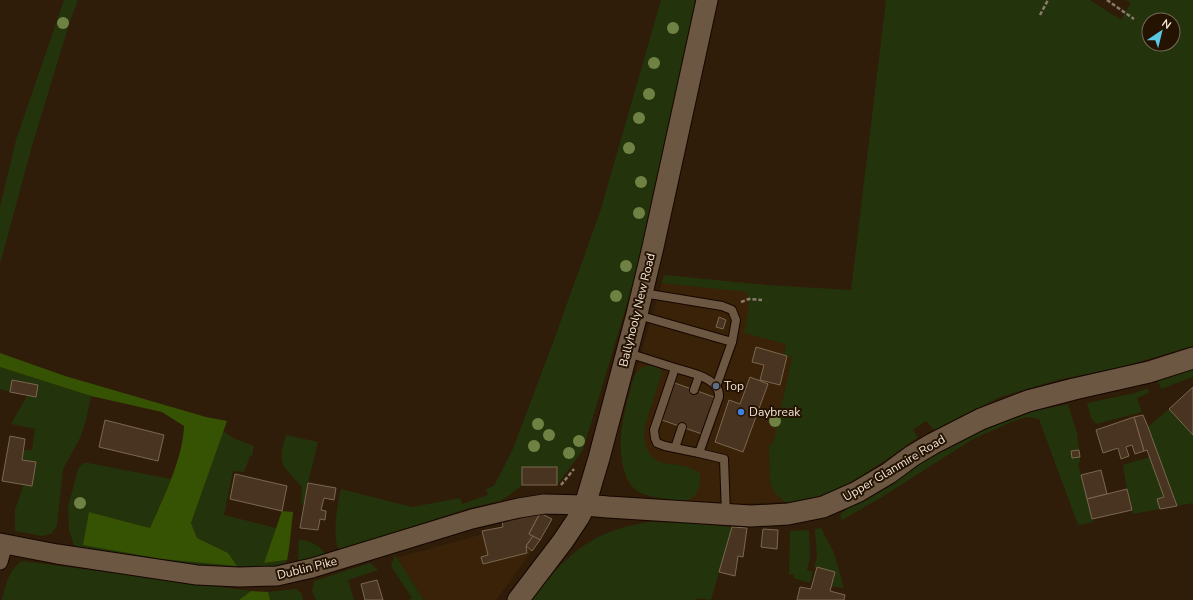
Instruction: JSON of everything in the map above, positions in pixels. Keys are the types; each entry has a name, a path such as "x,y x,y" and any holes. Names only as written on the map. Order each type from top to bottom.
{"main road":[{"name":"Ballyhooly New Road","path":"518,600 563,541 585,505 637,314 707,0"},
{"name":"Upper Glanmire Road","path":"585,505 751,516 788,514 823,507 857,492 932,444 981,419 1028,401 1074,388 1149,372 1193,358"}],"street":[{"name":"Dublin Pike","path":"3,544 57,554 197,575 239,577 277,576 312,568 450,525 488,515 544,504 585,505"},
{"path":"0,562 3,544"}],"lane":[{"path":"642,293 722,306 732,310 736,320 732,342 716,387"},
{"path":"637,314 732,342"},
{"path":"627,352 700,376 711,381 716,387 719,397 699,453"},
{"path":"675,368 654,430 655,438 657,443 665,446 724,459 726,515"},
{"path":"694,390 700,376"},
{"path":"675,448 682,427"}],"path":[{"path":"1040,16 1048,0"},
{"path":"1107,0 1134,19"},
{"path":"732,310 738,303 749,299 762,300"}],"shaded area":[{"name":"Top","path":"664,275 766,285 808,343 802,497 781,502 734,504 675,500 642,493 633,488 626,478 622,463 621,442 623,423 628,399"},
{"path":"540,513 552,519 540,540 496,600 424,600 397,558 483,534 482,531 503,527"}],"green space":[{"path":"64,0 78,0 70,21 32,146 0,264 0,207 16,140"},
{"path":"661,0 696,0 656,189 636,274 583,450 557,485 556,467 522,467 522,485 500,501 469,508 339,551 336,529 338,503 341,489 412,507 460,498 462,504 488,495 486,489 494,486 512,451 600,212"},
{"path":"886,0 1090,0 1121,20 1131,3 1125,0 1193,0 1193,346 1118,368 1061,379 1000,397 935,431 926,421 913,430 918,437 834,494 796,503 785,502 774,492 770,482 769,444 773,445 792,357 784,355 786,344 744,333 749,306 747,292 662,283 664,275 766,285 851,290"},
{"path":"0,353 65,376 206,417 227,421 191,523 197,538 228,553 237,566 162,559 83,545 89,512 150,528 176,465 183,439 184,426 162,412 91,396 0,367"},
{"path":"653,365 662,372 645,426 645,442 648,451 656,460 686,466 700,474 699,487 693,497 689,500 676,501 645,495 638,492 627,478 623,467 621,455 622,429 632,383 635,374 638,371 646,366"},
{"path":"0,367 91,396 80,437 63,470 57,526 51,534 42,536 15,531 15,510 24,484 32,486 36,462 22,460 23,450 32,450 35,429 11,424 27,396 36,397 38,385 12,380 10,392 0,389"},
{"path":"1193,367 1193,377 1161,389 1157,378"},
{"path":"1148,388 1149,393 1137,398 1142,412 1096,424 1091,418 1087,403 1135,393"},
{"path":"1068,404 1077,433 1079,450 1072,451 1072,458 1080,457 1080,462 1078,464 1093,522 1078,525 1039,419 1026,417 973,439 882,497 842,520 840,515 847,509 879,491 970,433 1031,410 1040,410"},
{"path":"1169,409 1193,435 1193,503 1177,506 1148,427"},
{"path":"223,431 233,438 254,446 252,457 250,456 244,472 233,471 224,515 276,528 264,563 287,560 285,566 236,570 162,563 75,548 69,530 68,507 78,469 83,463 88,463 171,479 150,528 90,512 236,566 228,553 197,538 191,523"},
{"path":"286,435 318,442 304,504 301,503 302,487 287,471 282,461 282,451"},
{"path":"1150,457 1164,497 1157,499 1160,509 1133,514 1123,465"},
{"path":"282,511 293,512 287,560 264,563"},
{"path":"649,522 696,523 732,527 711,600 697,598 696,600 531,600 570,556 594,539 629,526"},
{"path":"821,528 834,553 844,588 831,586 835,572 814,567 817,556 815,529"},
{"path":"809,530 810,557 807,570 813,572 810,583 793,578 794,575 789,574 790,531"},
{"path":"299,539 319,547 326,556 298,563"},
{"path":"395,555 424,600 408,600 412,598 391,566"},
{"path":"22,561 251,591 239,600 2,600 6,583 14,569"},
{"path":"370,563 378,570 348,580 354,600 316,600 312,591 314,581"},
{"path":"296,589 302,594 303,600 270,600 268,592"},
{"path":"251,591 268,592 270,600 239,600"}],"building":[{"path":"719,317 726,320 723,329 716,327"},
{"path":"756,347 787,356 780,385 760,380 764,365 752,362"},
{"name":"Daybreak","path":"750,377 768,384 743,452 715,442 729,400 740,404"},
{"path":"12,380 38,385 36,397 10,392"},
{"path":"672,382 714,397 702,434 659,419"},
{"path":"1193,387 1193,435 1169,409"},
{"path":"1143,415 1177,506 1160,509 1157,499 1164,497 1147,450 1144,451 1134,417"},
{"path":"1134,417 1144,451 1135,454 1132,445 1126,447 1129,456 1121,459 1118,448 1103,453 1096,430"},
{"path":"105,420 164,435 158,461 99,447"},
{"path":"10,436 25,439 22,460 36,462 32,486 2,481"},
{"path":"1079,450 1080,457 1072,458 1071,451"},
{"path":"522,467 557,467 557,485 522,485"},
{"path":"1101,470 1107,494 1087,499 1081,475"},
{"path":"235,474 287,486 282,511 230,499"},
{"path":"308,483 336,488 334,500 324,498 321,510 326,511 325,520 320,519 318,530 300,528"},
{"path":"1127,489 1132,510 1092,519 1087,499"},
{"path":"540,513 529,534 533,536 526,546 527,553 483,564 481,557 488,555 482,531 503,527 502,521"},
{"path":"540,513 552,519 540,540 529,534"},
{"path":"732,527 747,528 743,557 738,556 735,576 719,572"},
{"path":"763,529 778,530 777,549 761,547"},
{"path":"533,536 540,540 532,551 526,546"},
{"path":"817,567 835,572 830,591 845,595 844,600 797,600 800,587 811,589"},
{"path":"377,580 383,600 365,600 361,584"}],"place":[{"name":"Top","path":"716,386"},
{"name":"Daybreak","path":"741,412"}]}
